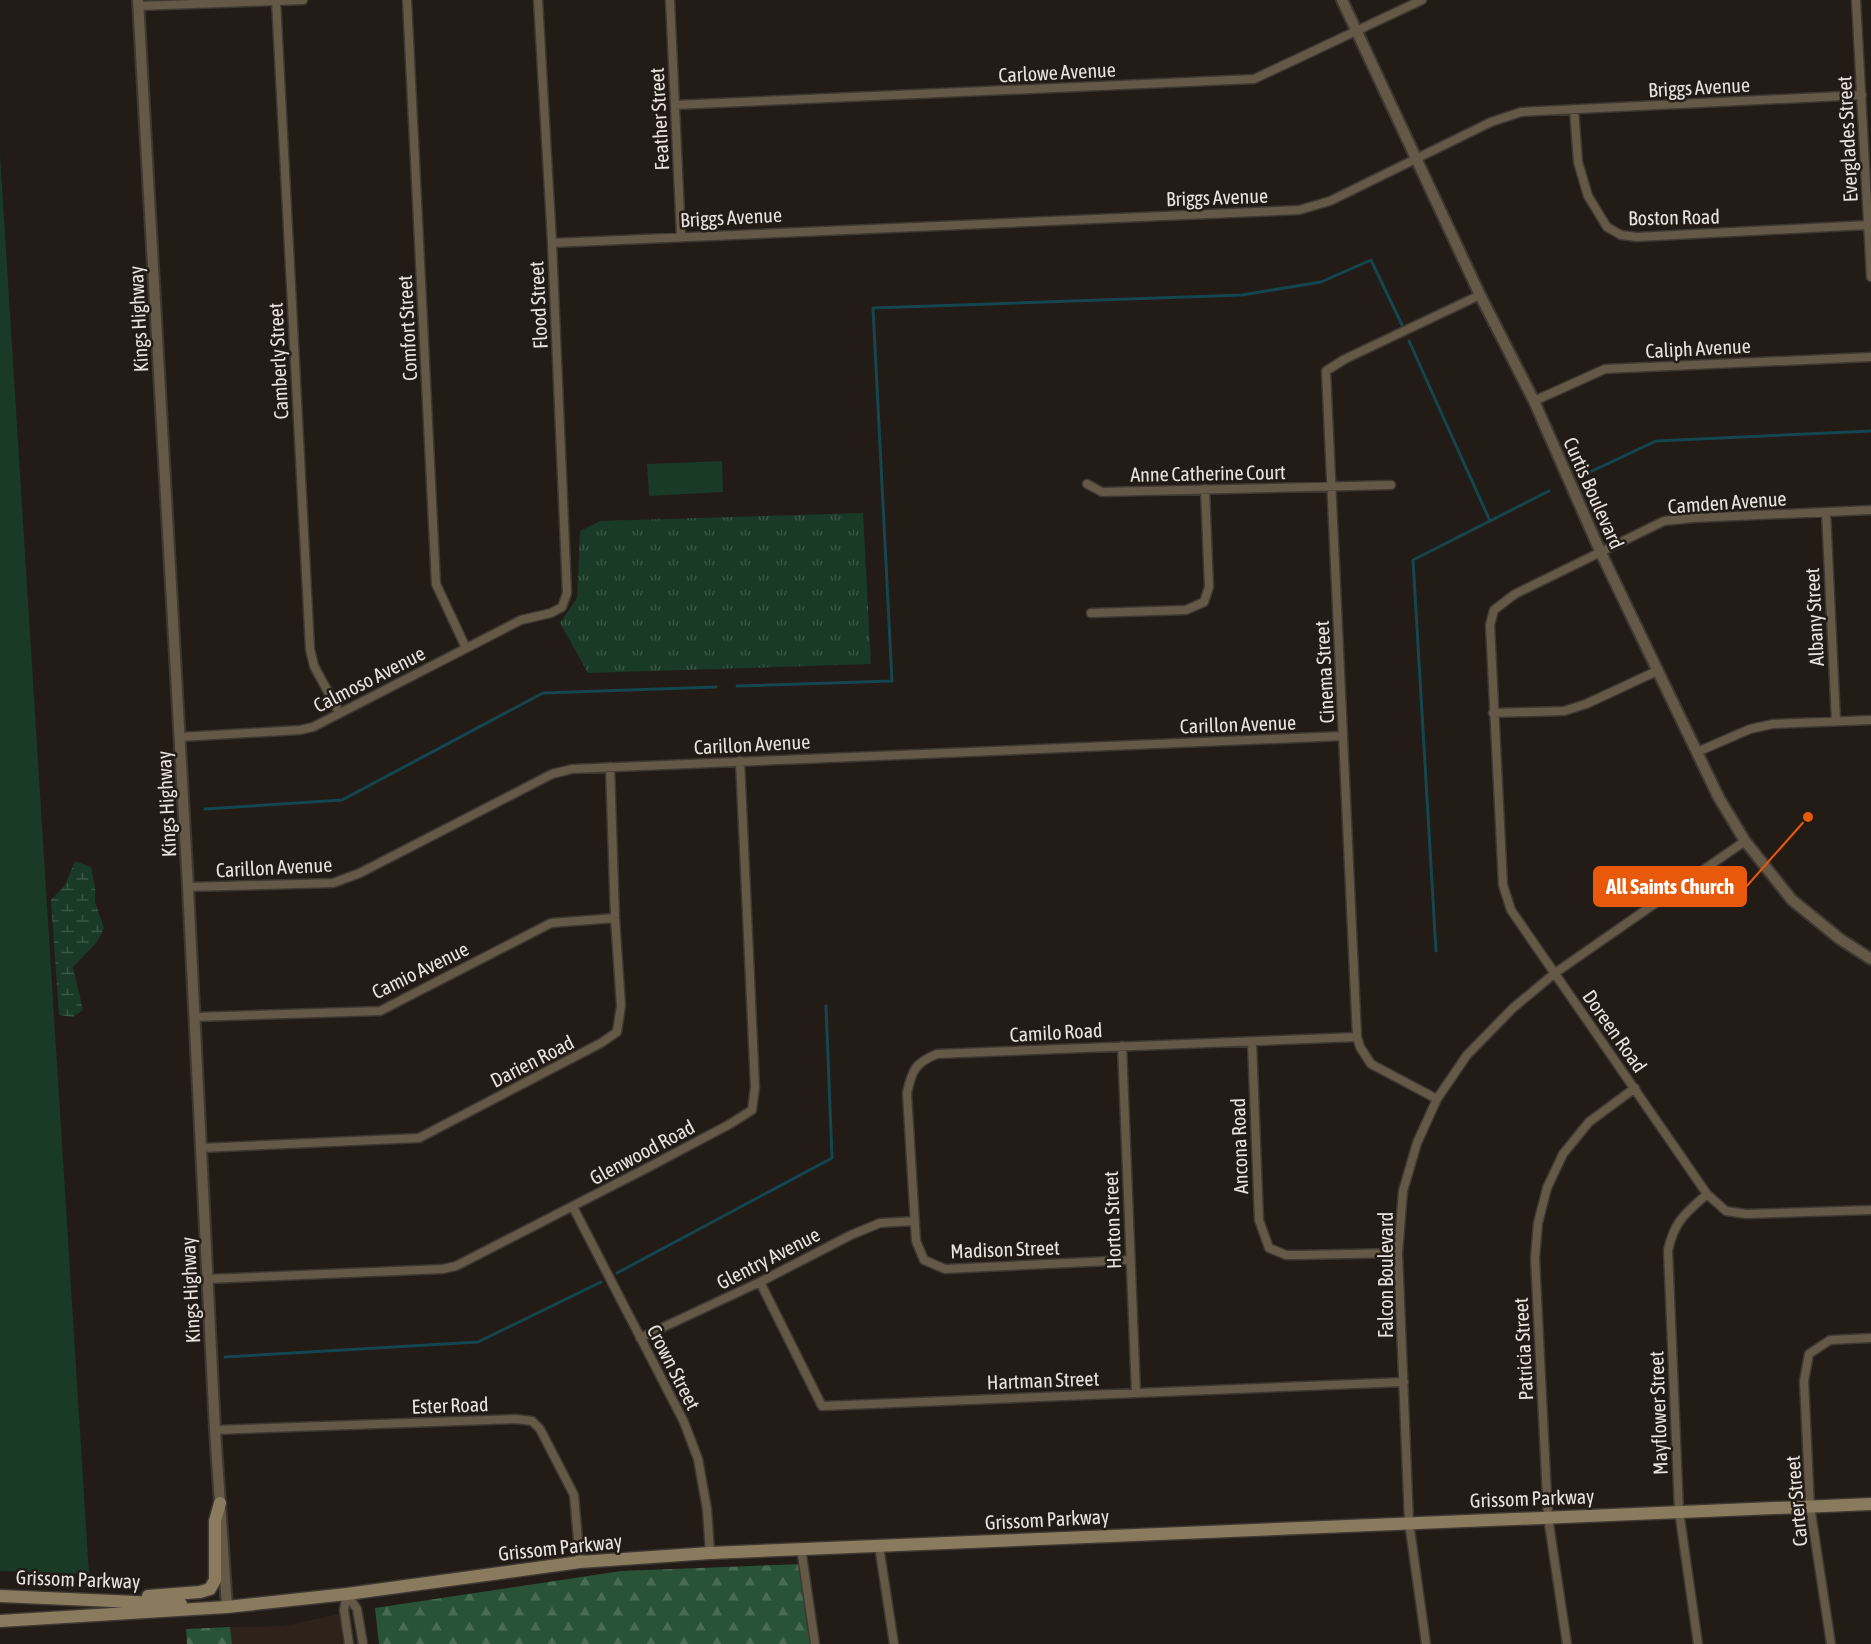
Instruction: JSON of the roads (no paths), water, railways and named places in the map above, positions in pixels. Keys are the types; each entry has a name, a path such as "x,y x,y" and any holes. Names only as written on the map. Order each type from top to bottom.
{"main road":[{"path":"120,1600 210,1589 215,1580 215,1521 220,1503"},
{"name":"Grissom Parkway","path":"0,1621 227,1607 346,1594 580,1562 710,1552 1871,1504"},
{"name":"Grissom Parkway","path":"0,1596 120,1600 227,1607"}],"street":[{"path":"138,3 303,0"},
{"name":"Comfort Street","path":"407,0 436,584 466,648"},
{"name":"Flood Street","path":"538,0 552,243 567,593 562,607"},
{"name":"Feather Street","path":"670,0 681,236"},
{"name":"Curtis Boulevard","path":"1342,0 1480,295 1534,401 1601,553 1719,798 1745,841 1792,900 1840,939 1871,959"},
{"name":"Carlowe Avenue","path":"675,105 1254,79 1422,0"},
{"name":"Everglades Street","path":"1856,0 1871,276"},
{"name":"Camberly Street","path":"276,1 310,649 314,666 339,712"},
{"name":"Kings Highway","path":"138,3 189,887 215,1430 227,1607"},
{"name":"Briggs Avenue","path":"552,243 1299,210 1330,201 1491,122 1521,112 1862,95"},
{"name":"Boston Road","path":"1574,109 1578,162 1588,196 1607,227 1621,235 1637,237 1868,225"},
{"name":"Cinema Street","path":"1437,1099 1371,1064 1360,1047 1357,1037 1326,371 1346,359 1480,295"},
{"name":"Caliph Avenue","path":"1534,401 1605,369 1871,357"},
{"name":"Anne Catherine Court","path":"1087,484 1102,492 1391,485"},
{"path":"1091,613 1186,610 1204,602 1209,587 1205,489"},
{"name":"Camden Avenue","path":"1493,713 1490,624 1494,610 1515,594 1664,521 1871,510"},
{"name":"Albany Street","path":"1826,512 1836,721"},
{"name":"Calmoso Avenue","path":"180,737 300,730 313,726 521,620 551,613 562,607"},
{"path":"1493,713 1564,711 1586,704 1657,671"},
{"name":"Doreen Road","path":"1493,713 1503,885 1511,910 1707,1194 1726,1211 1746,1214 1871,1210"},
{"path":"1697,752 1750,729 1773,724 1871,720"},
{"name":"Carillon Avenue","path":"189,887 333,883 360,873 552,774 572,769 1343,736"},
{"name":"Glenwood Road","path":"207,1279 442,1269 456,1266 573,1207 730,1124 752,1110 755,1087 740,761"},
{"name":"Darien Road","path":"201,1148 419,1138 601,1043 617,1032 621,1006 615,918 610,767"},
{"name":"Falcon Boulevard","path":"1426,1644 1409,1522 1398,1253 1402,1191 1417,1143 1437,1099 1467,1055 1513,1008 1555,974 1745,841"},
{"name":"Camio Avenue","path":"195,1017 380,1011 551,923 615,918"},
{"name":"Camilo Road","path":"915,1221 907,1093 910,1077 922,1060 937,1054 1357,1037"},
{"name":"Ancona Road","path":"1252,1042 1259,1220 1269,1248 1286,1255 1398,1253"},
{"name":"Horton Street","path":"1122,1046 1136,1393"},
{"name":"Patricia Street","path":"1566,1644 1548,1517 1535,1258 1538,1223 1547,1188 1563,1154 1589,1122 1635,1088"},
{"name":"Mayflower Street","path":"1698,1644 1679,1511 1668,1250 1672,1232 1681,1217 1707,1194"},
{"name":"Crown Street","path":"573,1207 684,1422 698,1459 710,1552"},
{"name":"Madison Street","path":"915,1221 916,1241 924,1260 945,1269 1130,1260"},
{"name":"Glentry Avenue","path":"640,1338 760,1282 860,1231 880,1223 915,1221"},
{"name":"Hartman Street","path":"760,1282 822,1406 1404,1382"},
{"name":"Carter Street","path":"1830,1644 1810,1506 1804,1381 1809,1354 1830,1340 1871,1338"},
{"name":"Ester Road","path":"215,1430 516,1419 532,1421 540,1429 574,1495 580,1562"},
{"path":"879,1546 894,1644"},
{"path":"801,1548 815,1644"},
{"path":"346,1594 344,1610 349,1644"},
{"path":"346,1594 357,1609 363,1644"}],"waterway":[{"path":"737,686 892,681 873,308 1242,295 1321,282 1371,260 1402,325"},
{"path":"1409,341 1490,521"},
{"path":"1590,472 1656,441 1871,431"},
{"path":"1436,951 1413,560 1549,491"},
{"path":"205,809 342,800 543,693 716,687"},
{"path":"617,1273 832,1158 826,1006"},
{"path":"225,1357 478,1342 601,1282"}],"place":[{"name":"All Saints Church","path":"1808,817"}]}
